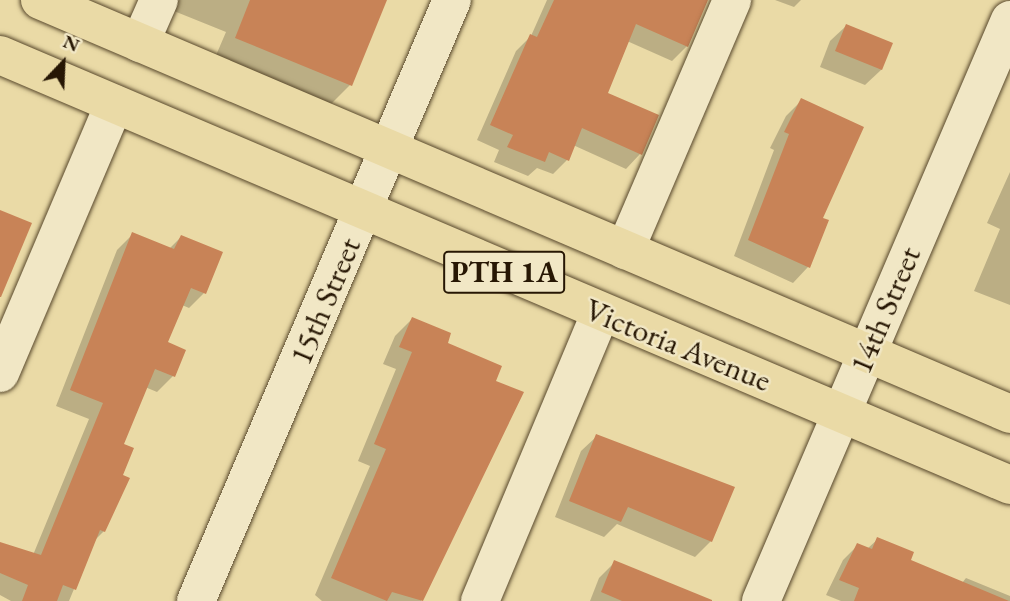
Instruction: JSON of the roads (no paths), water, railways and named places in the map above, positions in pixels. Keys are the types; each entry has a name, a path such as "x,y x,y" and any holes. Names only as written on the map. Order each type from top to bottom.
{"main road":[{"name":"Victoria Avenue","path":"40,0 1010,414"},
{"name":"Victoria Avenue","path":"0,55 600,314 841,411 1010,485"}],"street":[{"path":"141,43 159,0"},
{"name":"15th Street","path":"196,601 452,0"},
{"path":"625,250 733,0"},
{"name":"14th Street","path":"761,601 1010,20"},
{"path":"0,373 114,104"},
{"path":"480,601 600,314"}]}
